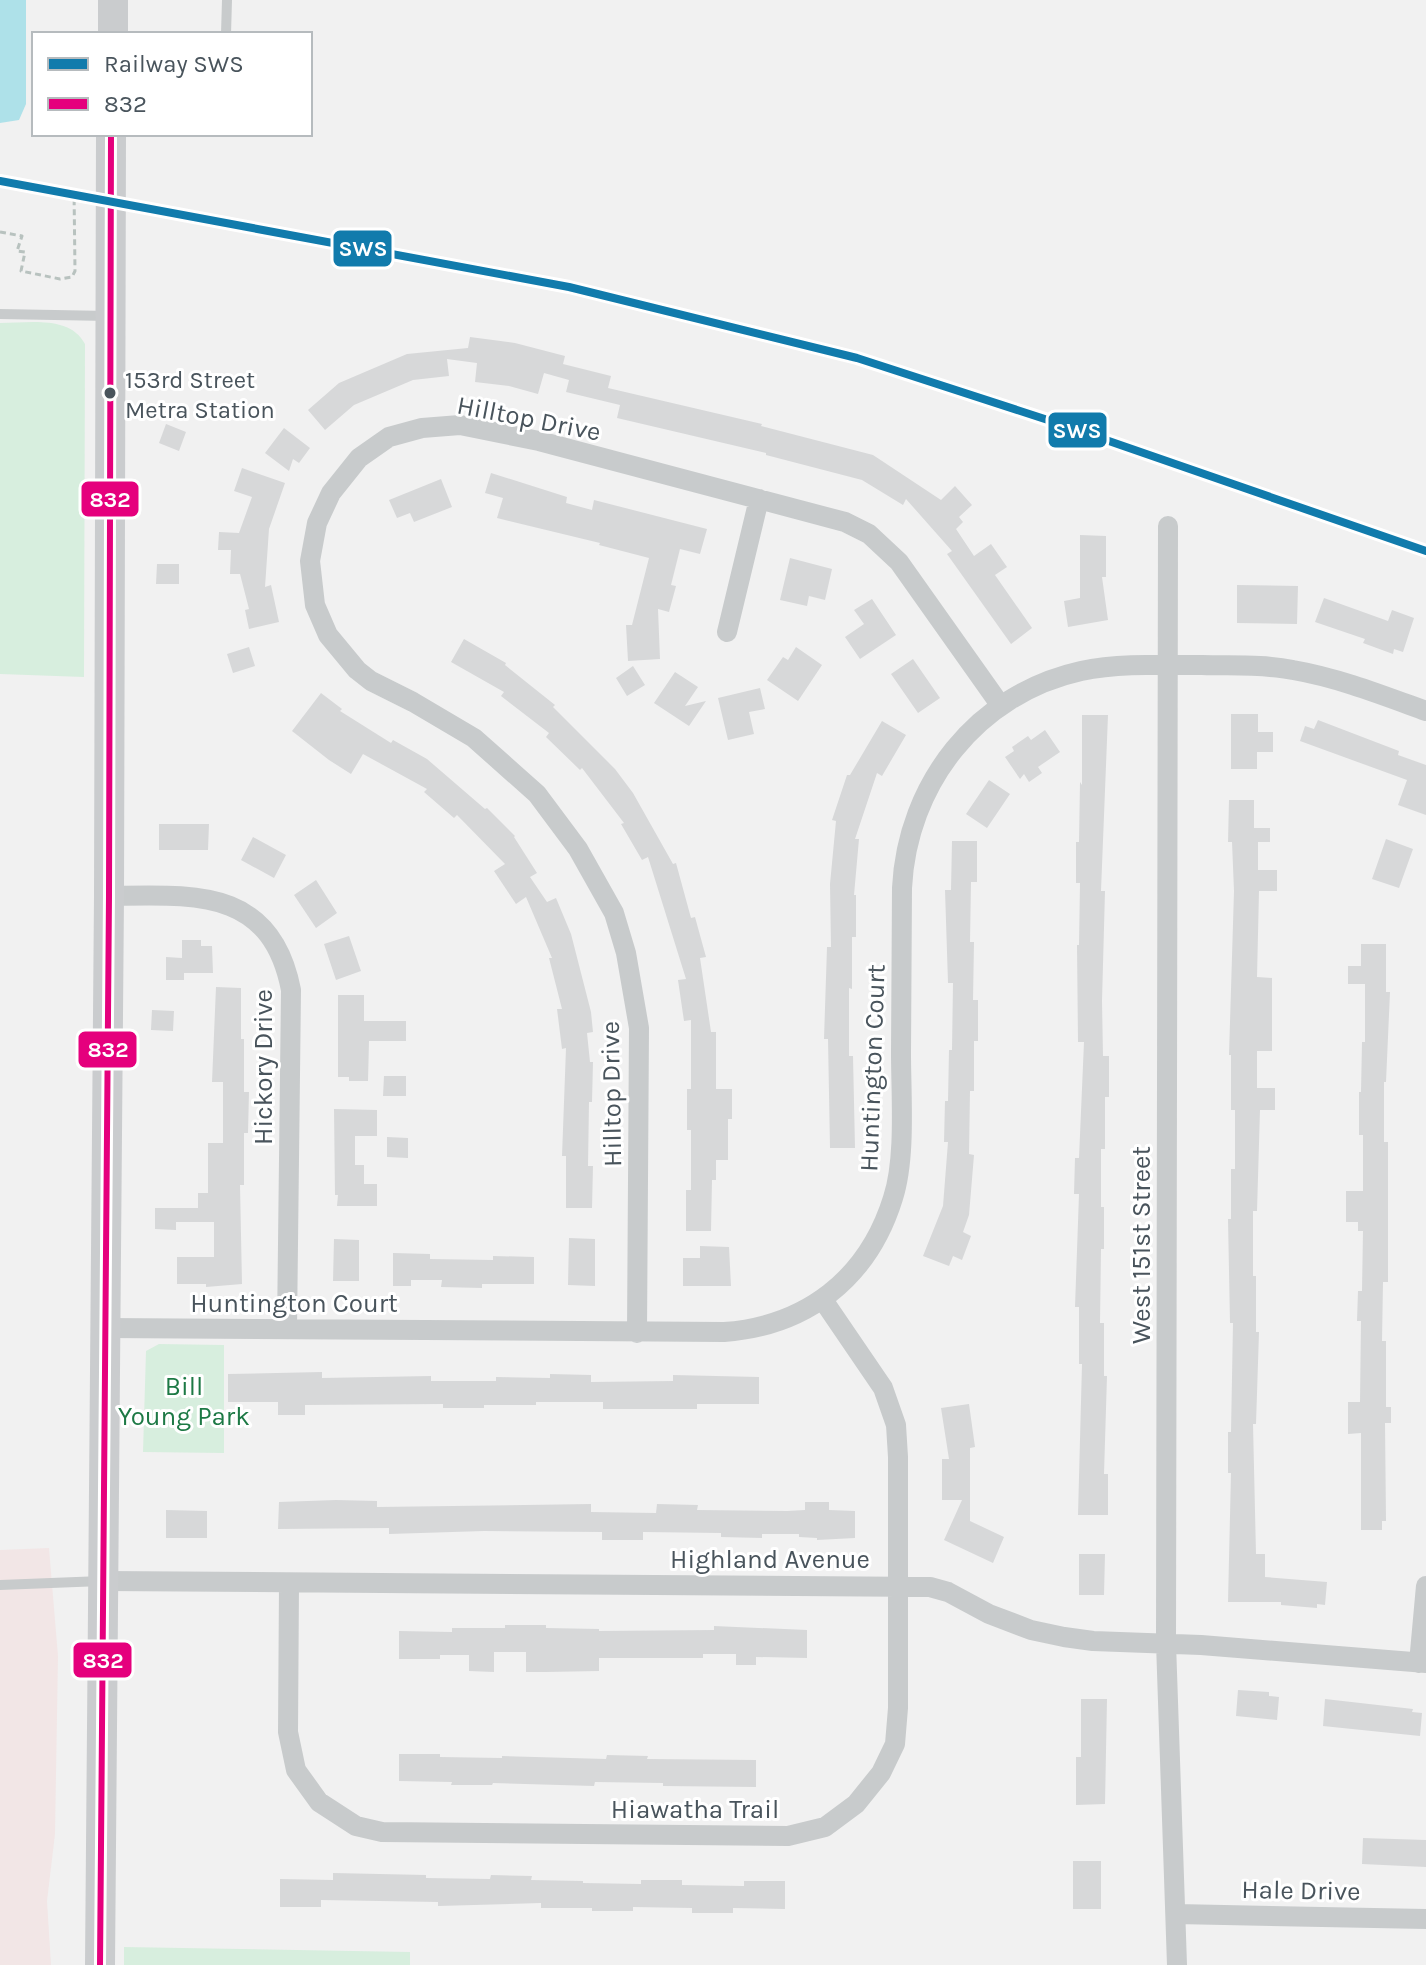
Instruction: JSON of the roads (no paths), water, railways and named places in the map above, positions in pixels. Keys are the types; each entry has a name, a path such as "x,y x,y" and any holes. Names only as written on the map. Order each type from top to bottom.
{"street":[{"path":"113,0 113,32"},
{"path":"100,1965 109,896 111,136"},
{"name":"Hilltop Drive","path":"637,1333 639,1028 626,953 614,913 578,849 537,794 517,774 474,738 413,702 382,688 357,670 328,635 315,605 310,561 317,523 331,493 359,458 389,437 422,428 460,425 539,441 845,522 869,534 899,562 1001,706"},
{"path":"727,632 759,499"},
{"name":"West 151st Street","path":"1168,526 1166,1643 1177,1965"},
{"name":"Huntington Court","path":"106,1328 637,1333 744,1331 779,1323 823,1300 860,1264 878,1235 894,1197 900,1142 903,871 916,815 932,779 976,725 1001,706 1043,683 1082,671 1168,665 1288,669 1346,683 1426,711"},
{"name":"Hickory Drive","path":"109,896 183,896 226,903 257,921 271,935 280,951 291,990 287,1328"},
{"name":"Hiawatha Trail","path":"289,1584 288,1732 296,1770 319,1802 356,1826 382,1832 788,1836 825,1827 856,1804 881,1773 895,1744 898,1708 896,1425 883,1388 823,1300"},
{"name":"Highland Avenue","path":"104,1581 930,1587 948,1592 989,1614 1031,1630 1064,1637 1422,1663"},
{"path":"1422,1663 1426,1586"},
{"name":"Hale Drive","path":"1176,1914 1426,1919"}],"lane":[{"path":"226,32 227,0"},
{"path":"0,314 111,316"},
{"path":"0,1585 104,1581"}],"water":[{"path":"0,0 26,0 26,104 19,120 0,123"}],"rail line":[{"name":"SWS","path":"0,181 569,287 857,358 1054,422 1426,551"}],"place":[{"name":"153rd Street Metra Station","path":"110,393"}],"park label":[{"name":"Bill Young Park","path":"184,1401"}]}
